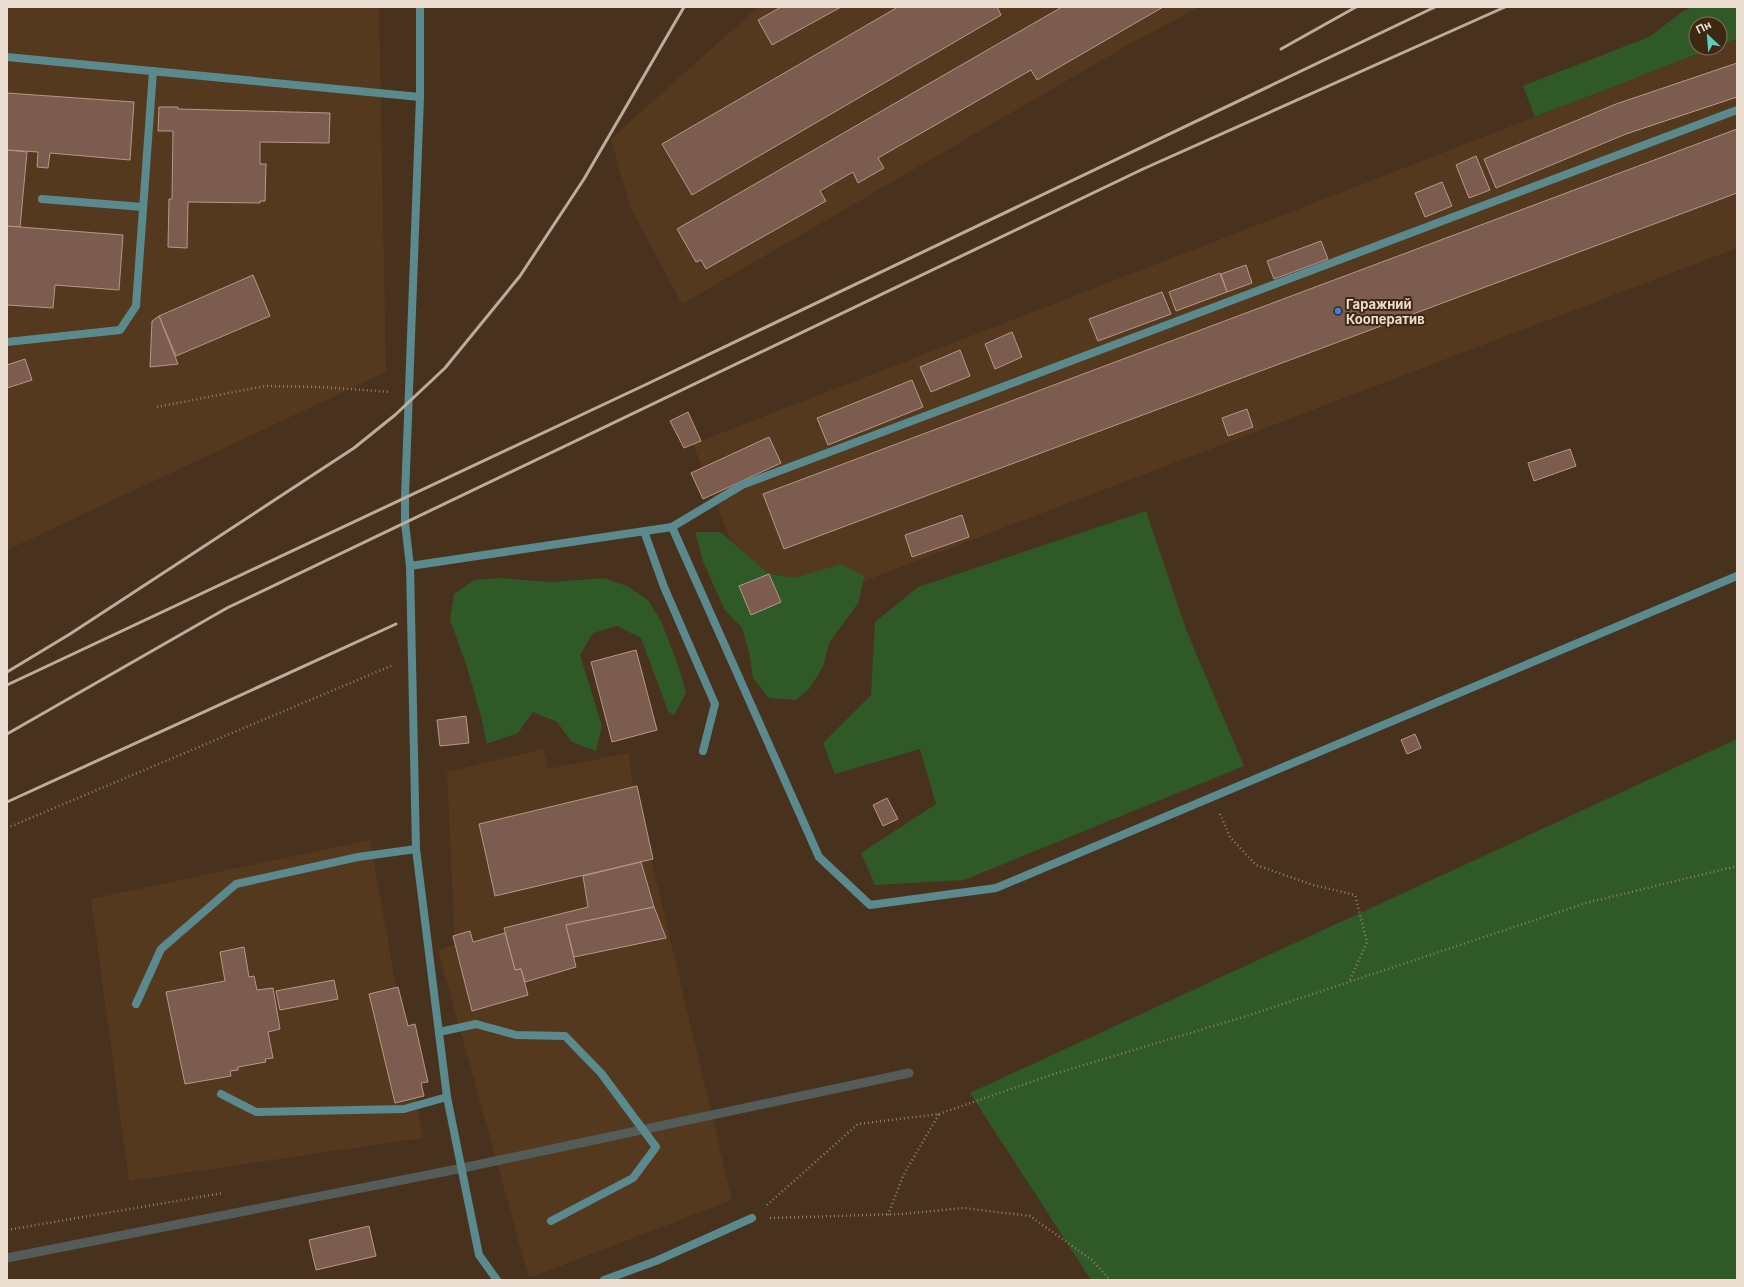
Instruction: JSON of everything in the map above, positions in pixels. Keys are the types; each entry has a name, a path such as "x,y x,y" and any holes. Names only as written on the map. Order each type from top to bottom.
{"street":[{"path":"420,7 420,97 405,524 410,566 416,849 447,1097 479,1255 497,1280"},
{"path":"7,57 420,97"},
{"path":"7,342 120,330 136,306 153,71"},
{"path":"410,566 672,527 742,485 1737,110"},
{"path":"42,200 143,207"},
{"path":"672,527 818,857 870,905 996,888 1737,576"},
{"path":"644,531 664,588 715,704 703,751"},
{"path":"136,1004 161,949 236,884 358,857 416,849"},
{"path":"439,1032 476,1024 516,1035 565,1036 601,1073 656,1147 633,1178 551,1221"},
{"path":"221,1094 256,1112 404,1109 447,1097"},
{"path":"604,1280 656,1261 752,1218"}],"path":[{"path":"157,407 265,386 321,387 410,395"},
{"path":"7,828 412,657"},
{"path":"1214,797 1230,837 1256,865 1313,884 1355,895 1367,942 1350,980"},
{"path":"752,1218 858,1124 939,1114 1054,1074 1253,1014 1350,980 1586,903 1737,866"},
{"path":"888,1215 904,1176 939,1114"},
{"path":"7,1230 223,1193"},
{"path":"752,1218 888,1215 964,1208 1030,1216 1092,1260 1110,1280"}],"shaded area":[{"path":"7,7 379,7 386,372 7,550"},
{"path":"758,7 1199,7 1133,42 682,304 630,207 611,139"},
{"path":"1737,39 1737,248 762,620 693,444 1692,56 1728,56 1728,42"},
{"path":"543,749 548,769 629,753 632,779 732,1200 529,1278 438,950 455,945 447,772"},
{"path":"370,840 423,1138 129,1181 91,899"}],"green space":[{"path":"1692,7 1737,7 1737,39 1728,42 1728,16 1688,16 1688,56 1692,56 1535,117 1523,86 1649,37 1682,12"},
{"path":"1146,511 1187,632 1244,766 964,880 875,885 861,853 936,804 920,749 835,774 823,743 871,695 875,622 918,587"},
{"path":"695,532 720,532 769,574 794,578 842,564 864,576 859,602 829,643 823,667 810,688 796,700 769,698 753,678 749,652 742,628 724,609 703,561"},
{"path":"500,578 551,582 604,578 627,586 648,600 661,621 679,668 686,693 674,715 668,711 641,638 617,626 593,633 580,655 602,726 596,751 572,742 557,722 533,712 518,733 487,744 481,716 467,667 450,620 454,594 474,580"},
{"path":"1737,739 1737,1280 1091,1280 970,1093"}],"building":[{"path":"781,7 841,7 772,45 758,20"},
{"path":"898,7 997,7 1001,15 692,195 662,144"},
{"path":"1062,7 1163,7 1037,80 1031,70 878,158 884,168 858,183 853,172 820,191 826,201 706,269 701,260 696,262 677,229"},
{"path":"1737,63 1737,97 1626,134 1496,188 1484,159 1616,104"},
{"path":"7,93 134,102 130,160 50,153 48,168 37,167 38,152 7,150"},
{"path":"159,107 178,107 178,109 330,113 329,143 260,142 260,164 266,164 265,201 260,201 260,203 188,202 187,248 168,247 169,199 172,199 173,131 158,131"},
{"path":"1737,129 1737,193 784,549 763,494"},
{"path":"7,150 27,152 20,227 7,226"},
{"path":"1476,156 1490,190 1469,198 1456,165"},
{"path":"1442,182 1452,206 1425,217 1415,193"},
{"path":"7,226 123,235 119,290 55,285 53,308 7,305"},
{"path":"1321,241 1328,259 1274,279 1267,261"},
{"path":"1246,265 1252,283 1227,292 1221,274"},
{"path":"1220,273 1227,292 1176,311 1169,292"},
{"path":"253,275 270,316 176,356 159,316"},
{"path":"1162,292 1171,314 1098,341 1089,319"},
{"path":"159,316 178,364 150,367 152,321"},
{"path":"1012,332 1022,357 995,369 985,344"},
{"path":"960,350 970,376 931,392 920,367"},
{"path":"25,359 32,380 7,388 7,365"},
{"path":"912,380 923,407 828,445 817,418"},
{"path":"1247,409 1253,427 1228,436 1222,418"},
{"path":"688,412 701,441 684,448 670,421"},
{"path":"769,437 781,463 703,499 691,473"},
{"path":"1570,449 1576,466 1534,481 1528,463"},
{"path":"962,515 969,537 912,557 905,535"},
{"path":"769,574 781,602 751,615 739,586"},
{"path":"636,650 657,730 612,742 591,662"},
{"path":"466,716 469,743 440,746 437,720"},
{"path":"1415,734 1421,748 1407,754 1401,740"},
{"path":"637,786 653,859 495,896 479,824"},
{"path":"887,798 898,819 883,826 873,805"},
{"path":"641,862 654,907 566,925 576,967 525,982 521,969 515,970 504,928 588,907 583,876"},
{"path":"654,907 666,938 574,957 566,925"},
{"path":"470,931 473,942 505,933 515,970 521,969 528,995 472,1011 453,936"},
{"path":"244,947 249,977 254,976 257,990 273,988 280,1029 268,1032 273,1058 265,1059 266,1062 238,1067 238,1070 230,1071 231,1076 185,1084 166,992 225,981 220,952"},
{"path":"334,980 338,999 280,1010 276,991"},
{"path":"398,987 408,1026 415,1024 428,1082 421,1083 424,1096 395,1103 369,994"},
{"path":"369,1226 376,1256 316,1270 309,1240"}],"waterway":[{"path":"7,1258 458,1169 909,1073"}],"railway":[{"path":"7,672 70,634 354,448 395,415 445,368 520,276 584,179 684,7"},
{"path":"1281,49 1356,7"},
{"path":"7,685 647,384 1435,7"},
{"path":"7,734 227,608 1143,169 1505,7"},
{"path":"7,802 396,624"}],"place":[{"name":"Гаражний Кооператив","path":"1338,311"}]}
